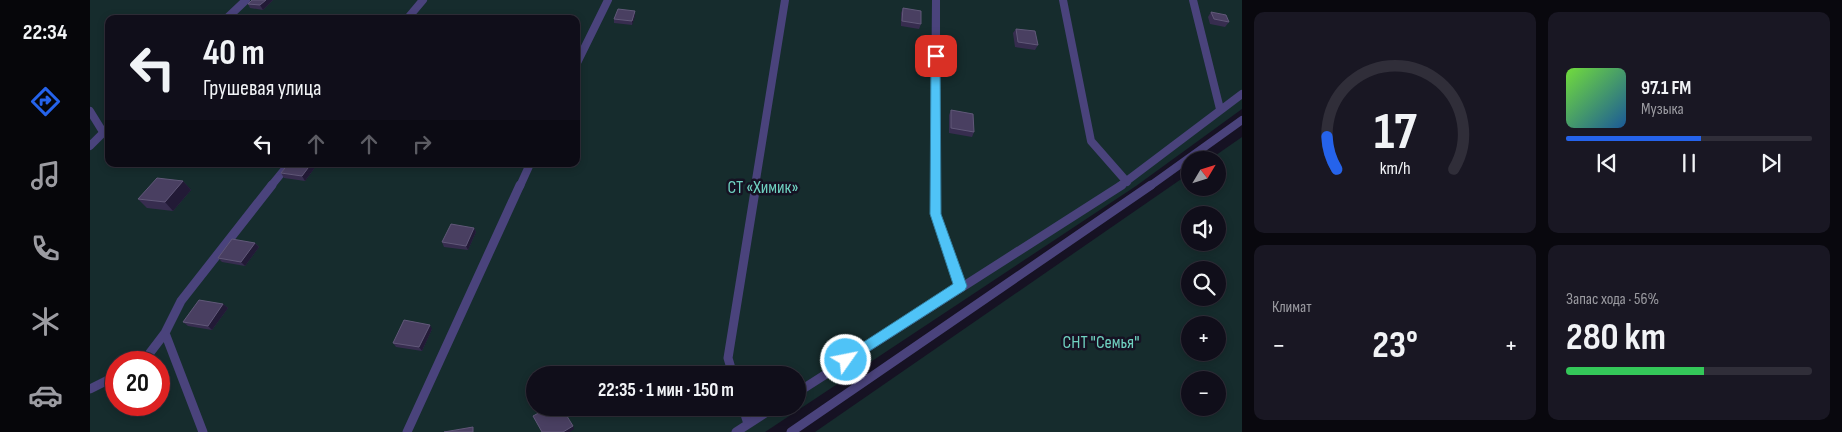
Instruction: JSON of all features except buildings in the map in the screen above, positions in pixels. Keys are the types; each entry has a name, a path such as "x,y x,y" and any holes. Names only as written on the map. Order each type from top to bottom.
{"street":[{"path":"936,0 935,214 960,286"}],"lane":[{"path":"230,15 246,0"},
{"path":"410,15 422,0"},
{"path":"580,57 608,0"},
{"path":"730,366 728,358 785,0"},
{"path":"1063,0 1091,141 1127,182"},
{"path":"1193,0 1220,109"},
{"path":"806,387 960,286 1127,182 1242,94"},
{"path":"90,111 105,128"},
{"path":"791,432 1126,203 1242,120"},
{"path":"90,146 105,130"},
{"path":"151,351 164,333 181,301 287,167"},
{"path":"408,432 529,167"},
{"path":"164,333 203,432"},
{"path":"90,389 105,382"},
{"path":"746,416 748,424"},
{"path":"736,432 760,416"}],"green space":[{"name":"СТ «Химик»","path":"90,0 1242,0 1242,109 1184,151 1181,151 1181,153 1136,186 806,405 806,366 526,366 526,416 789,416 765,432 90,432"},
{"name":"СНТ \"Семья\"","path":"1242,137 1242,432 815,432 1181,179 1181,196 1226,196 1226,151 1222,151"}],"route":[{"path":"846,360 960,286 935,214 936,56"}]}
